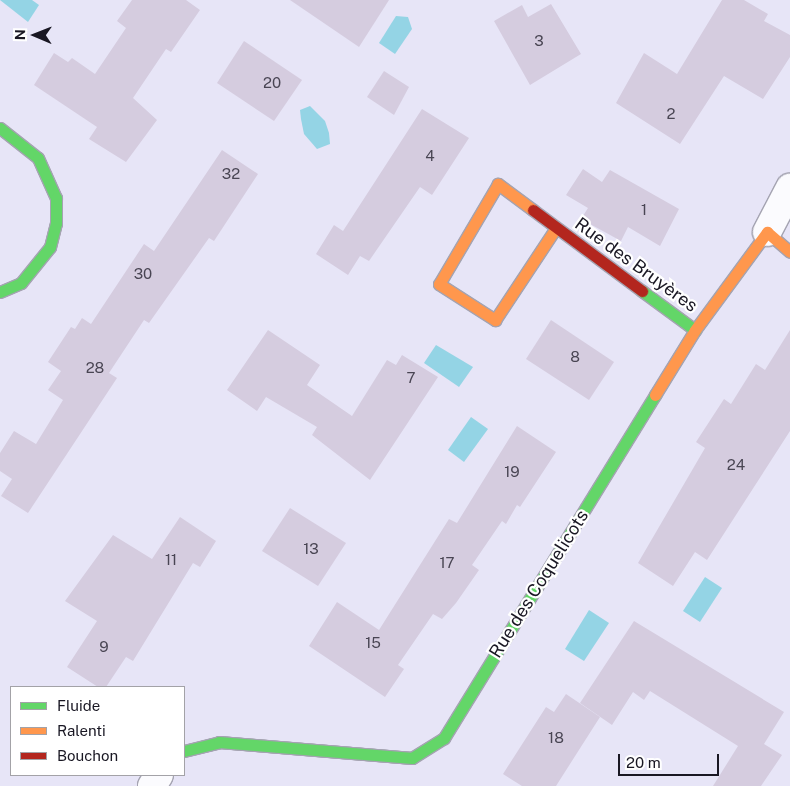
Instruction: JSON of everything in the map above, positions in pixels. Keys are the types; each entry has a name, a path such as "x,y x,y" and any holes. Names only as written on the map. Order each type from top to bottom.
{"street":[{"path":"0,128 38,158 56,198 56,223 50,247 36,268 21,282 0,292"},
{"name":"Rue des Bruyères","path":"556,228 495,320 439,284 498,184 695,330"},
{"path":"790,188 767,232 790,252"},
{"name":"Rue des Coquelicots","path":"185,751 219,742 412,758 444,738 695,330 767,232"}],"water":[{"path":"0,0 32,0 39,5 28,22"},
{"path":"396,16 408,17 412,29 395,54 379,43"},
{"path":"310,106 325,121 329,133 330,144 317,149 304,134 301,119 300,110"},
{"path":"436,345 473,367 459,387 424,363"},
{"path":"471,417 488,429 464,462 448,450"},
{"path":"705,577 722,588 700,622 683,611"},
{"path":"589,610 609,623 584,661 565,649"}],"building":[{"path":"132,0 186,0 200,10 171,52 166,49 133,98 157,120 126,162 89,139 97,127 34,85 54,53 68,62 72,58 95,74 126,28 117,21"},
{"path":"290,0 389,0 359,47"},
{"path":"722,0 744,0 768,14 764,21 790,35 790,57 763,99 724,76 680,144 616,103 644,53 677,74"},
{"path":"551,4 581,54 530,85 494,21 522,5 528,17"},
{"path":"244,41 302,80 274,121 217,83"},
{"path":"384,71 409,87 394,115 367,97"},
{"path":"422,109 469,138 432,195 420,187 369,261 360,256 348,275 316,254 334,225 343,231"},
{"path":"222,150 258,174 214,241 209,238 149,323 144,320 109,373 117,378 28,513 1,496 12,479 0,471 0,453 14,431 36,444 63,400 48,390 61,371 48,362 71,327 75,329 82,318 91,324 144,244 154,251"},
{"path":"583,169 602,182 610,170 679,209 660,246 628,227 621,241 581,219 588,208 566,195"},
{"path":"551,320 614,362 589,400 526,359"},
{"path":"268,330 320,365 307,385 352,416 387,360 396,365 402,355 438,377 370,480 312,435 317,427 266,397 257,411 227,390"},
{"path":"790,330 790,431 707,560 695,552 673,586 638,563 705,448 696,442 724,399 731,404 756,364 765,370"},
{"path":"517,426 556,452 520,507 517,505 506,524 502,521 472,565 479,570 456,603 442,619 433,614 398,665 404,669 385,697 309,646 337,602 379,630 449,519 457,523"},
{"path":"290,508 346,543 318,586 262,551"},
{"path":"180,517 216,541 200,567 193,563 133,661 126,657 107,686 96,686 67,667 97,621 65,601 113,535 152,559"},
{"path":"634,621 784,712 764,744 782,755 761,786 713,786 738,746 650,691 644,700 633,692 612,725 580,703"},
{"path":"566,694 600,717 556,786 522,786 503,774 546,707 554,712"}],"traffic: fast":[{"path":"0,128 38,158 56,198 56,223 50,247 21,283 0,292"},
{"path":"642,291 695,330"},
{"path":"185,751 219,742 412,758 444,738 655,395"}],"traffic: slow":[{"path":"533,210 498,184 439,284 495,320 556,228"},
{"path":"655,395 695,330 767,232 790,252"}],"traffic: jam":[{"path":"533,210 642,291"}]}
